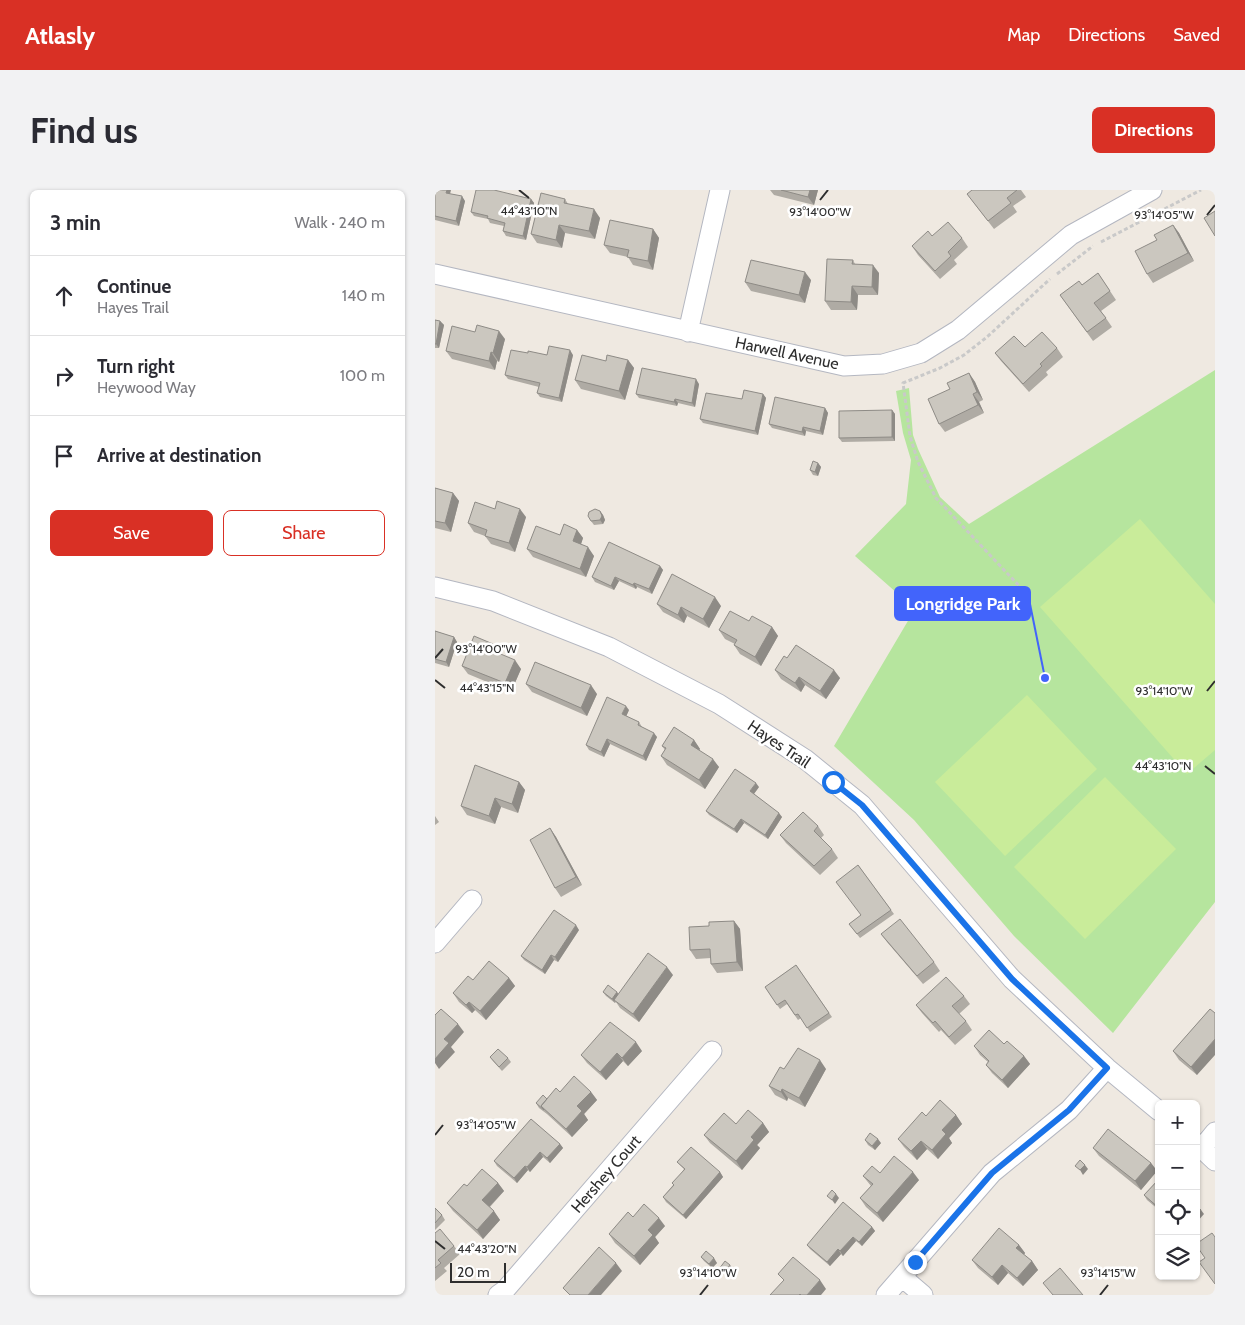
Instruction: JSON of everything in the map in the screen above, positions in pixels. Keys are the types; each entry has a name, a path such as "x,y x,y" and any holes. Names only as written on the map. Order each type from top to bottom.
{"street":[{"path":"688,332 720,190"},
{"name":"Harwell Avenue","path":"435,274 844,366 883,364 921,353 958,330 1071,235 1152,190"},
{"name":"Hayes Trail","path":"435,587 493,601 609,646 719,704 805,760 862,805 1012,979 1107,1068 1155,1108"},
{"path":"435,943 472,900"},
{"name":"Hershey Court","path":"498,1295 505,1290 712,1051"},
{"path":"887,1295 992,1173 1069,1110 1107,1068"},
{"path":"1204,1151 1215,1132"},
{"path":"902,1277 923,1295"}],"path":[{"path":"1023,590 936,498 918,462 910,436 903,383 940,368 964,355 987,337 1056,274 1093,246 1201,190"}],"green space":[{"path":"1215,370 1215,902 1113,1033 1014,936 914,820 834,746 915,609 855,556 906,504 911,460 903,433 896,391 909,388 913,435 918,449 940,497 969,524"},
{"path":"1140,519 1215,604 1215,750 1187,774 1040,607"},
{"path":"1027,695 1097,769 1005,856 935,782"},
{"path":"1105,777 1176,849 1085,939 1014,867"}],"building":[{"path":"435,190 447,190 446,193 462,196 456,221 435,216"},
{"path":"476,190 494,190 531,199 523,236 503,231 505,223 471,212"},
{"path":"781,190 810,190 808,197"},
{"path":"972,190 1017,190 1007,198 1011,203 988,221 967,194"},
{"path":"541,193 565,199 564,203 594,209 589,231 559,225 556,240 531,234"},
{"path":"1215,211 1215,236 1204,218"},
{"path":"610,220 653,229 648,261 627,257 629,250 604,245"},
{"path":"948,222 962,238 948,252 951,256 935,271 912,246 928,231 932,236"},
{"path":"1173,225 1188,253 1147,274 1135,251 1157,240 1154,235"},
{"path":"827,259 853,260 852,264 873,265 872,287 852,286 851,302 825,301"},
{"path":"751,260 805,272 799,295 745,282"},
{"path":"1098,273 1110,291 1094,303 1106,318 1087,332 1060,295 1079,281 1082,285"},
{"path":"435,320 440,321 436,344 435,344"},
{"path":"477,325 499,331 489,361 446,351 452,326 475,332"},
{"path":"1042,332 1057,348 1023,384 995,353 1014,336 1025,347"},
{"path":"549,346 570,350 559,398 537,393 540,383 505,375 511,350 547,355"},
{"path":"582,355 606,361 607,355 628,360 619,391 575,380"},
{"path":"642,368 696,379 692,403 675,399 674,402 636,394"},
{"path":"969,373 977,392 973,394 978,405 939,424 928,399 950,389 947,383"},
{"path":"744,390 763,394 755,431 700,419 706,393 742,399"},
{"path":"775,397 825,408 820,431 803,427 802,432 769,424"},
{"path":"892,410 892,437 839,438 839,411"},
{"path":"813,461 818,463 815,472 810,470"},
{"path":"435,488 453,493 445,523 435,521"},
{"path":"497,501 520,509 509,543 485,536 487,530 468,523 475,502 495,509"},
{"path":"595,509 600,511 602,516 600,520 591,521 588,516 589,512"},
{"path":"564,524 577,530 573,541 588,547 580,569 527,549 536,526 560,535"},
{"path":"609,542 660,566 649,589 634,583 633,585 615,577 611,586 592,577"},
{"path":"672,574 715,597 703,619 681,607 678,615 657,604"},
{"path":"730,611 749,621 752,616 772,627 755,657 734,645 737,640 719,630"},
{"path":"435,631 454,637 446,662 435,659"},
{"path":"474,636 493,644 491,650 515,660 505,683 462,666"},
{"path":"796,645 834,670 820,691 799,677 795,683 775,670 784,656 787,658"},
{"path":"535,662 591,685 581,708 526,684"},
{"path":"607,697 626,706 622,714 639,722 638,725 654,733 643,756 607,739 601,752 586,745"},
{"path":"674,727 694,740 691,745 713,759 699,780 661,756 666,748 662,746"},
{"path":"475,765 519,782 512,804 495,798 489,816 461,806"},
{"path":"735,769 756,783 750,791 779,813 765,835 741,819 734,829 706,811"},
{"path":"803,812 818,826 814,831 832,849 814,866 780,835"},
{"path":"550,828 576,877 555,888 530,840"},
{"path":"858,865 891,910 857,934 849,924 861,915 836,882"},
{"path":"554,910 576,925 555,957 551,955 542,970 521,956"},
{"path":"900,919 934,962 917,976 881,934"},
{"path":"734,921 737,962 711,964 710,949 690,950 689,927 709,926 709,922"},
{"path":"648,953 667,967 633,1014 614,1000"},
{"path":"489,961 509,978 480,1011 469,1002 466,1005 453,993 468,976 473,980"},
{"path":"796,965 829,1013 807,1028 798,1014 795,1015 785,1000 777,1005 765,987"},
{"path":"946,977 964,996 952,1006 966,1021 949,1037 935,1021 933,1023 916,1005"},
{"path":"608,985 617,992 612,999 603,992"},
{"path":"441,1009 458,1024 444,1039 449,1043 435,1059 435,1015"},
{"path":"1210,1009 1215,1013 1215,1039 1191,1067 1173,1051"},
{"path":"610,1022 636,1042 622,1058 617,1053 600,1072 581,1055"},
{"path":"989,1030 1004,1044 1007,1041 1024,1056 1002,1080 986,1065 989,1061 974,1046"},
{"path":"798,1048 820,1060 799,1098 782,1089 781,1092 769,1086 780,1067 784,1069"},
{"path":"498,1049 508,1058 499,1067 490,1057"},
{"path":"574,1076 591,1092 577,1106 582,1111 566,1129 541,1106 556,1088 560,1092"},
{"path":"543,1095 547,1099 541,1106 544,1110 536,1103"},
{"path":"940,1100 956,1115 942,1130 946,1134 932,1150 921,1141 911,1151 898,1139 922,1112 926,1116"},
{"path":"748,1110 763,1123 751,1137 754,1140 736,1161 704,1135 724,1113 736,1124"},
{"path":"531,1119 560,1144 547,1158 540,1152 514,1178 494,1161"},
{"path":"1108,1129 1151,1163 1135,1181 1093,1148"},
{"path":"870,1133 878,1139 872,1146 865,1140"},
{"path":"691,1147 720,1172 683,1215 663,1197 674,1185 672,1183 685,1169 677,1162"},
{"path":"894,1156 913,1172 877,1213 860,1198 873,1184 863,1176 872,1166 880,1173"},
{"path":"1080,1160 1085,1165 1080,1170 1075,1166"},
{"path":"482,1169 498,1183 482,1200 494,1211 477,1230 447,1203 464,1184 467,1186"},
{"path":"1155,1183 1155,1205 1144,1195"},
{"path":"832,1190 836,1194 832,1200 827,1196"},
{"path":"843,1202 872,1227 859,1242 853,1237 840,1251 838,1249 827,1262 807,1245"},
{"path":"644,1204 659,1218 648,1230 653,1235 634,1256 609,1234 628,1212 633,1217"},
{"path":"435,1208 442,1215 435,1223"},
{"path":"999,1228 1019,1245 1016,1248 1032,1261 1017,1278 1002,1265 992,1277 972,1260"},
{"path":"440,1229 454,1246 438,1260 441,1263 435,1268 435,1233"},
{"path":"1212,1233 1215,1237 1215,1284 1200,1263 1205,1258 1200,1251 1200,1241"},
{"path":"599,1247 616,1263 588,1295 570,1295 563,1288"},
{"path":"706,1251 714,1258 709,1264 701,1257"},
{"path":"793,1257 820,1280 807,1295 770,1295 784,1280 778,1274"},
{"path":"725,1261 730,1265 724,1273 719,1269"},
{"path":"1060,1268 1083,1295 1053,1295 1043,1283"}],"place":[{"name":"Longridge Park","path":"1045,678"}],"route":[{"path":"833,782 862,805 1012,979 1107,1068 1069,1110 992,1173 915,1262"}]}
